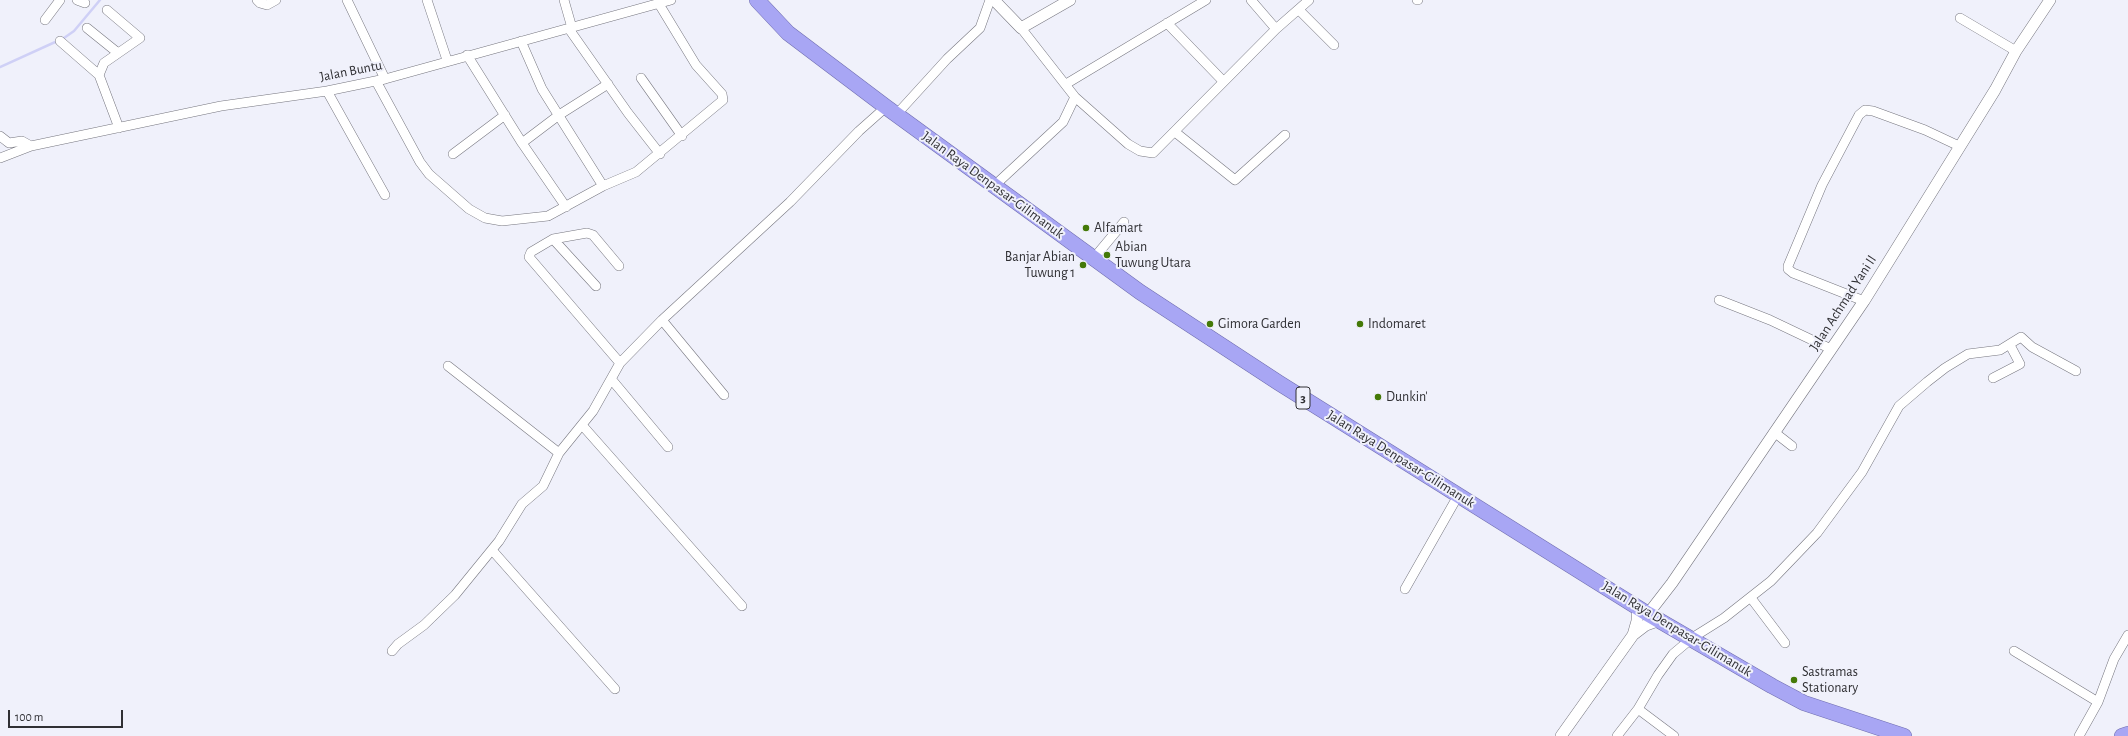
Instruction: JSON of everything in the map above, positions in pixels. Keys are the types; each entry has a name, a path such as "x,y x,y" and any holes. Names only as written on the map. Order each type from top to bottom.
{"highway":[{"name":"Jalan Raya Denpasar-Gilimanuk","path":"757,0 788,33 891,111 1187,324 1649,614 1692,638 1735,665 1804,703 1889,733"},
{"path":"2122,736 2128,734"}],"street":[{"path":"45,20 60,0"},
{"path":"257,0 260,4 267,5 276,0"},
{"path":"347,0 381,80 420,162 434,178 469,209 485,218 502,221 548,216 603,186 636,172 682,136 723,100 724,97 696,65 659,4"},
{"path":"427,0 447,60"},
{"path":"564,0 571,29 608,84 660,154"},
{"name":"Jalan Buntu","path":"30,146 221,106 327,91 381,80 447,60 571,29 671,0"},
{"path":"1021,28 1070,0"},
{"path":"1066,84 1206,0"},
{"path":"1251,0 1276,29"},
{"path":"392,651 398,644 424,625 455,595 492,550 522,504 543,486 559,452 582,425 612,380 620,363 662,320 790,202 859,131 891,111 980,28 994,1 1021,28 1075,97 1116,134 1140,151 1153,153 1276,29 1309,0"},
{"name":"Jalan Achmad Yani II","path":"1649,614 1672,583 1864,301 2016,51 2050,0"},
{"path":"99,75 104,63 140,38 107,10"},
{"path":"1299,10 1334,45"},
{"path":"1960,18 2016,51"},
{"path":"1167,23 1223,81"},
{"path":"87,28 118,53"},
{"path":"60,41 99,75 119,128"},
{"path":"521,41 542,89 603,186"},
{"path":"466,55 522,143 566,207"},
{"path":"641,78 682,136"},
{"path":"522,143 559,115 608,84"},
{"path":"327,91 385,195"},
{"path":"994,186 1062,122 1075,97"},
{"path":"1864,301 1793,273 1788,269 1822,185 1859,115 1865,110 1873,110 1925,130 1959,146"},
{"path":"453,154 505,115"},
{"path":"1174,132 1234,180 1285,135"},
{"path":"0,136 9,143 22,142 30,146"},
{"path":"3,157 30,146"},
{"path":"1094,258 1124,222"},
{"path":"619,266 590,233 553,239 531,252 530,259 620,363"},
{"path":"553,239 596,286"},
{"path":"1719,300 1770,320 1832,349"},
{"path":"662,320 724,396"},
{"path":"1619,735 1638,709 1665,665 1679,648 1724,618 1771,581 1817,533 1862,472 1899,406 1945,368 1968,354 1996,351 2010,345 2021,337 2032,347 2076,371"},
{"path":"1993,378 2020,364 2010,345"},
{"path":"448,366 559,452"},
{"path":"612,380 668,448"},
{"path":"582,425 742,606"},
{"path":"1774,432 1792,446"},
{"path":"1405,589 1459,494"},
{"path":"492,550 615,689"},
{"path":"1750,598 1784,643"},
{"path":"1632,635 1646,625 1649,614"},
{"path":"1562,736 1632,635 1637,621 1649,614"},
{"path":"2079,736 2098,702 2114,659 2128,635"},
{"path":"2014,651 2098,702"},
{"path":"1638,709 1674,736"}],"waterway":[{"path":"0,67 64,38 74,31 100,0"}],"place":[{"name":"Alfamart","path":"1086,228"},
{"name":"Abian Tuwung Utara","path":"1107,255"},
{"name":"Banjar Abian Tuwung 1","path":"1083,265"},
{"name":"Gimora Garden","path":"1210,324"},
{"name":"Indomaret","path":"1360,324"},
{"name":"Dunkin'","path":"1378,397"},
{"name":"Sastramas Stationary","path":"1794,680"}]}
